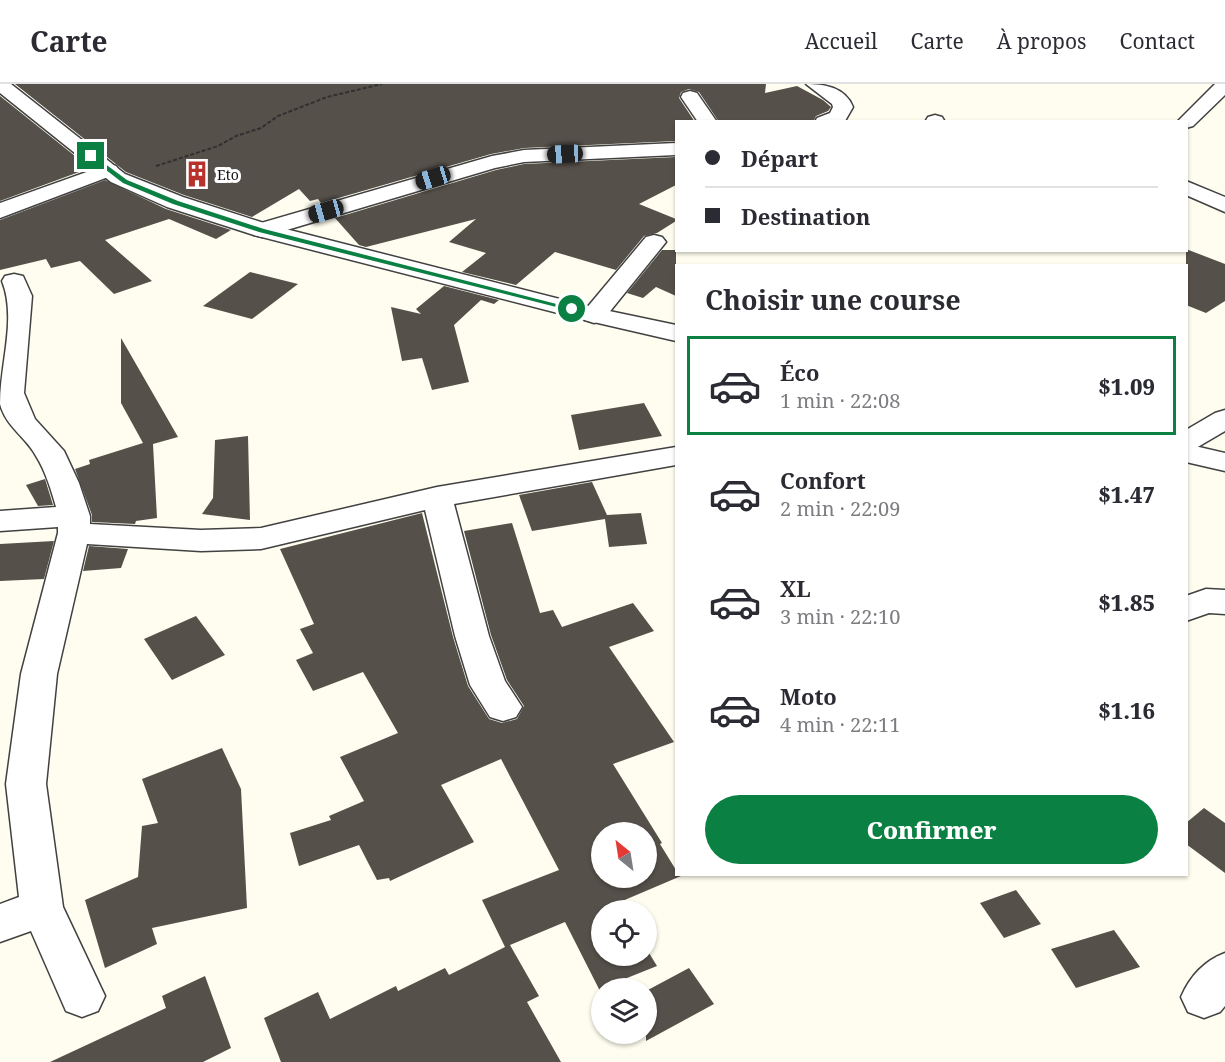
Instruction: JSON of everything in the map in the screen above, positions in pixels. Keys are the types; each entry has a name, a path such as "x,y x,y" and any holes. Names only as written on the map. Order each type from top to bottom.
{"street":[{"path":"0,84 114,174 175,202 262,230 594,315 675,333"},
{"path":"815,84 841,100 843,107 838,117 830,120"},
{"path":"1188,120 1225,85"},
{"path":"690,97 707,120"},
{"path":"262,230 492,162 524,156 675,149"},
{"path":"0,211 114,174"},
{"path":"1188,188 1225,205"},
{"path":"594,315 654,242"},
{"path":"14,281 20,296 10,393 22,422 50,451 64,483 74,525 39,674 26,784 42,907 82,996"},
{"path":"1188,440 1225,419"},
{"path":"1188,453 1225,462"},
{"path":"0,521 74,525 141,538 244,540 297,532 363,512 437,497 538,482 675,456"},
{"path":"437,497 472,636 488,685 502,707"},
{"path":"1188,608 1206,601 1225,602"},
{"path":"0,923 42,907"}],"path":[{"path":"114,174 218,146 236,136 261,128 279,116 327,97 382,84"}],"building":[{"path":"15,84 766,84 765,93 797,86 831,107 828,111 816,116 814,120 718,120 699,92 689,89 681,92 679,98 694,120 675,120 675,141 524,148 491,154 321,203 318,199 310,201 299,189 252,217 184,195 126,172"},
{"path":"0,96 90,168 0,201"},
{"path":"675,157 675,186 639,204 675,219 675,222 657,233 644,236 616,270 555,252 516,285 462,272 486,253 449,242 476,219 366,247 359,245 335,218 496,170 524,164"},
{"path":"105,180 166,209 231,230 216,239 169,219 105,240 152,281 114,294 80,261 51,268 46,259 0,270 0,220"},
{"path":"662,250 675,250 675,296 656,287 643,298 627,293"},
{"path":"1188,250 1225,264 1225,301 1206,313 1188,306 1188,264 1186,264"},
{"path":"250,272 298,284 252,319 203,306"},
{"path":"444,286 499,300 494,304 481,300 454,325 469,382 432,390 422,358 402,361 391,307 421,314 416,309"},
{"path":"121,338 178,437 153,444 157,518 136,521 135,524 92,522 92,515 75,469 90,464 89,460 143,443 121,403"},
{"path":"644,403 662,436 579,450 571,415"},
{"path":"248,436 250,520 202,514 213,498 215,440"},
{"path":"45,479 53,505 38,506 26,485"},
{"path":"592,482 607,515 641,513 647,544 609,547 605,519 532,531 519,495"},
{"path":"422,513 453,637 468,686 489,719 502,723 517,719 524,706 507,680 491,635 464,531 512,523 540,613 553,610 562,627 633,603 654,631 609,647 674,742 613,764 649,822 591,822 591,888 653,888 625,900 591,900 591,966 657,966 627,978 593,978 565,922 510,945 539,996 527,1002 561,1062 281,1062 264,1018 318,992 330,1019 396,986 398,991 445,968 449,975 505,947 482,900 559,870 501,759 441,785 474,842 390,881 389,878 377,880 359,845 299,866 290,833 331,820 329,816 364,801 340,757 398,733 363,672 313,691 296,660 313,653 300,629 314,624 280,549"},
{"path":"54,541 44,579 0,581 0,544"},
{"path":"89,546 128,549 121,568 83,571"},
{"path":"196,616 225,655 172,680 144,639"},
{"path":"222,748 241,789 247,908 152,928 157,944 105,968 85,900 138,877 142,826 158,823 142,779"},
{"path":"1204,808 1225,823 1225,873 1188,845 1188,821"},
{"path":"657,835 675,868 675,876 681,876 657,886"},
{"path":"1016,890 1041,924 1004,938 980,903"},
{"path":"1114,930 1140,967 1076,988 1051,949"},
{"path":"689,968 714,1004 657,1035 657,985"},
{"path":"205,976 231,1048 203,1062 50,1062 166,1008 162,996"}],"place":[{"name":"Eto","path":"197,174"}],"route":[{"path":"91,156 118,178 175,202 262,230 572,309"}]}
